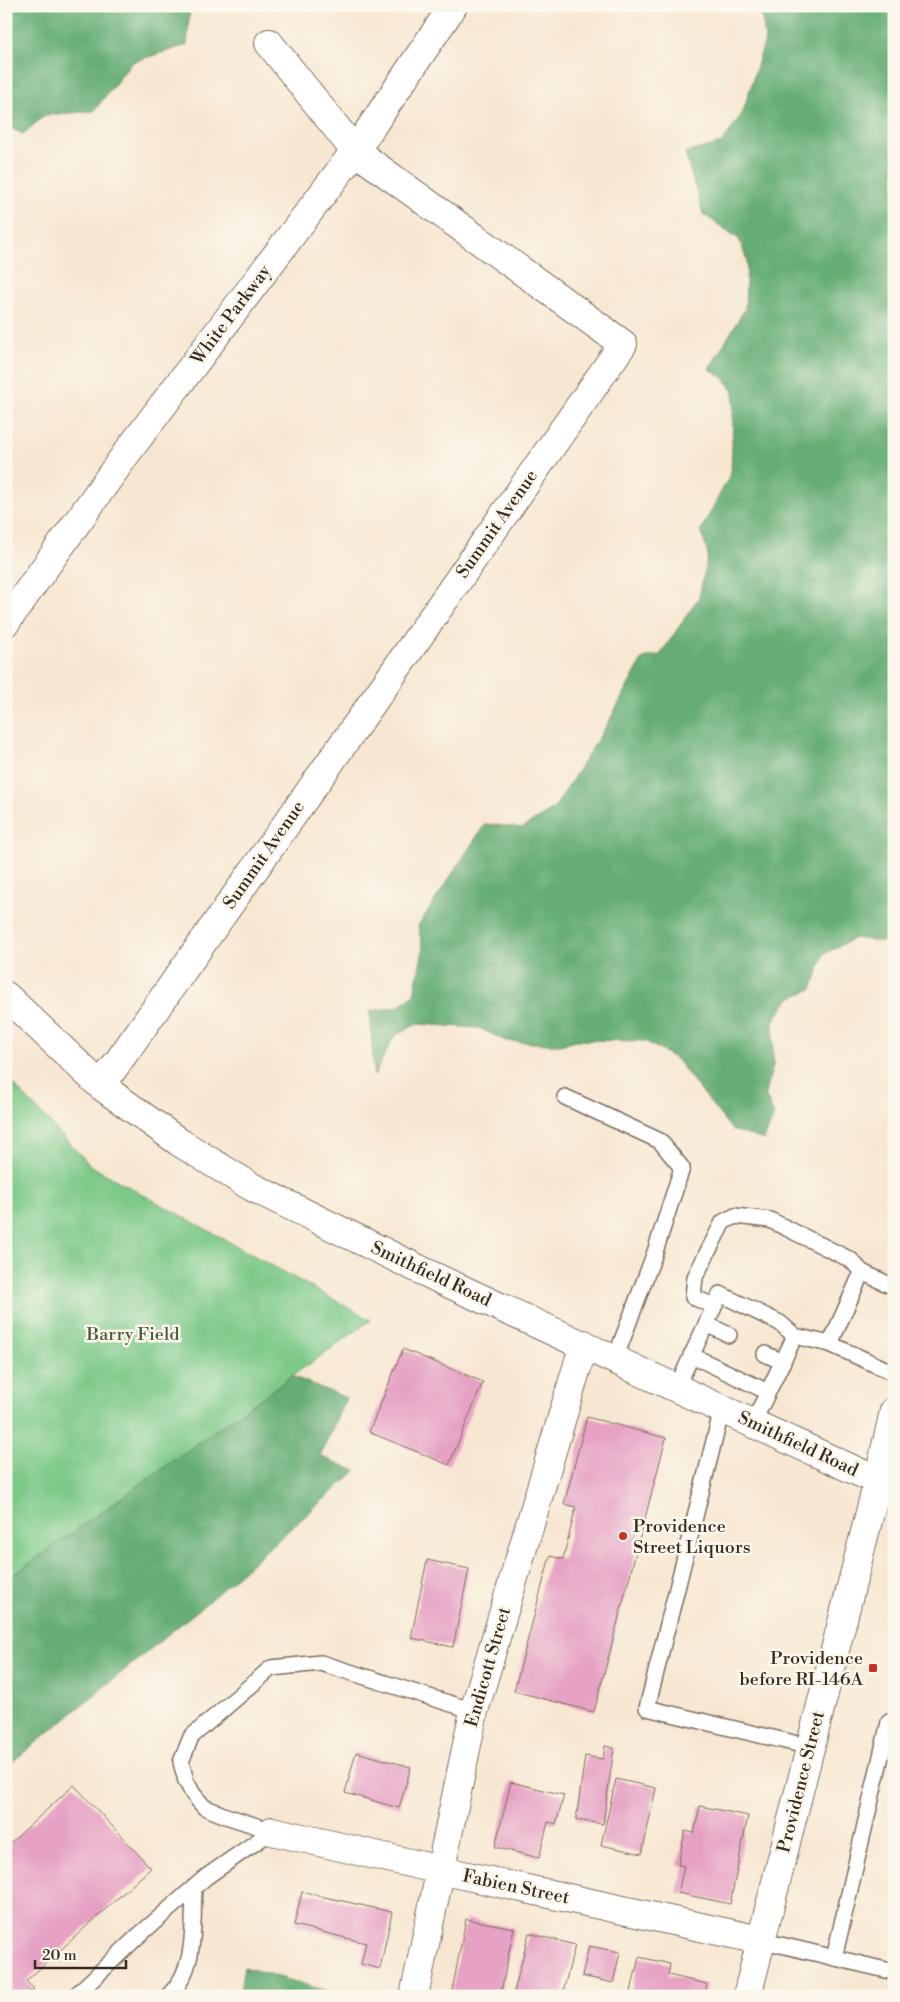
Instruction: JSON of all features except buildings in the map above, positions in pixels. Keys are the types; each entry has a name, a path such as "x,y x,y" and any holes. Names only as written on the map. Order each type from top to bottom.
{"street":[{"name":"White Parkway","path":"6,622 126,454 355,151 453,6"},
{"name":"Summit Avenue","path":"101,1086 623,344 355,151 269,43"},
{"name":"Smithfield Road","path":"6,996 101,1086 180,1142 252,1187 437,1278 584,1344 886,1485"},
{"name":"Endicott Street","path":"414,1996 474,1711 584,1344"},
{"name":"Providence Street","path":"752,1994 760,1940 810,1747 886,1485 894,1411"},
{"name":"Fabien Street","path":"272,1831 760,1940"}],"lane":[{"path":"565,1097 660,1141 682,1168 654,1255 615,1359"},
{"path":"714,1306 694,1297 695,1277 724,1222 735,1216 770,1220 851,1260 862,1272 894,1287"},
{"path":"830,1344 862,1272"},
{"path":"677,1387 720,1294 780,1323 795,1336 830,1344 894,1373"},
{"path":"706,1324 729,1335"},
{"path":"753,1423 795,1336"},
{"path":"765,1354 783,1362"},
{"path":"691,1355 768,1392"},
{"path":"722,1409 647,1708 810,1747"},
{"path":"272,1831 204,1807 193,1794 186,1781 181,1762 191,1737 271,1668 321,1663 474,1711"},
{"path":"834,1958 892,1723"},
{"path":"75,1996 137,1937 206,1877 272,1831"},
{"path":"168,1996 177,1988 190,1962 194,1888"},
{"path":"760,1940 894,1972"}],"green space":[{"path":"6,6 190,6 187,45 132,62 94,111 45,115 23,134 6,126"},
{"path":"758,6 894,6 894,933 883,942 855,938 824,954 812,989 790,998 773,1021 773,1066 765,1094 774,1115 764,1140 732,1130 676,1059 645,1041 575,1040 561,1045 506,1041 479,1028 417,1024 394,1036 374,1076 370,1011 398,1007 414,994 423,949 418,926 485,824 522,828 554,809 608,723 643,658 660,655 699,597 708,555 701,530 731,473 734,392 724,378 709,369 745,309 747,260 739,239 703,214 685,153 722,143 743,112 765,40"},
{"name":"Barry Field","path":"6,1077 91,1166 371,1320 6,1580"},
{"path":"292,1376 346,1398 320,1456 356,1471 203,1606 6,1767 6,1580"},
{"path":"244,1967 345,1996 239,1996"}],"place":[{"name":"Providence Street Liquors","path":"623,1536"},
{"name":"Providence before RI-146A","path":"873,1668"}]}
